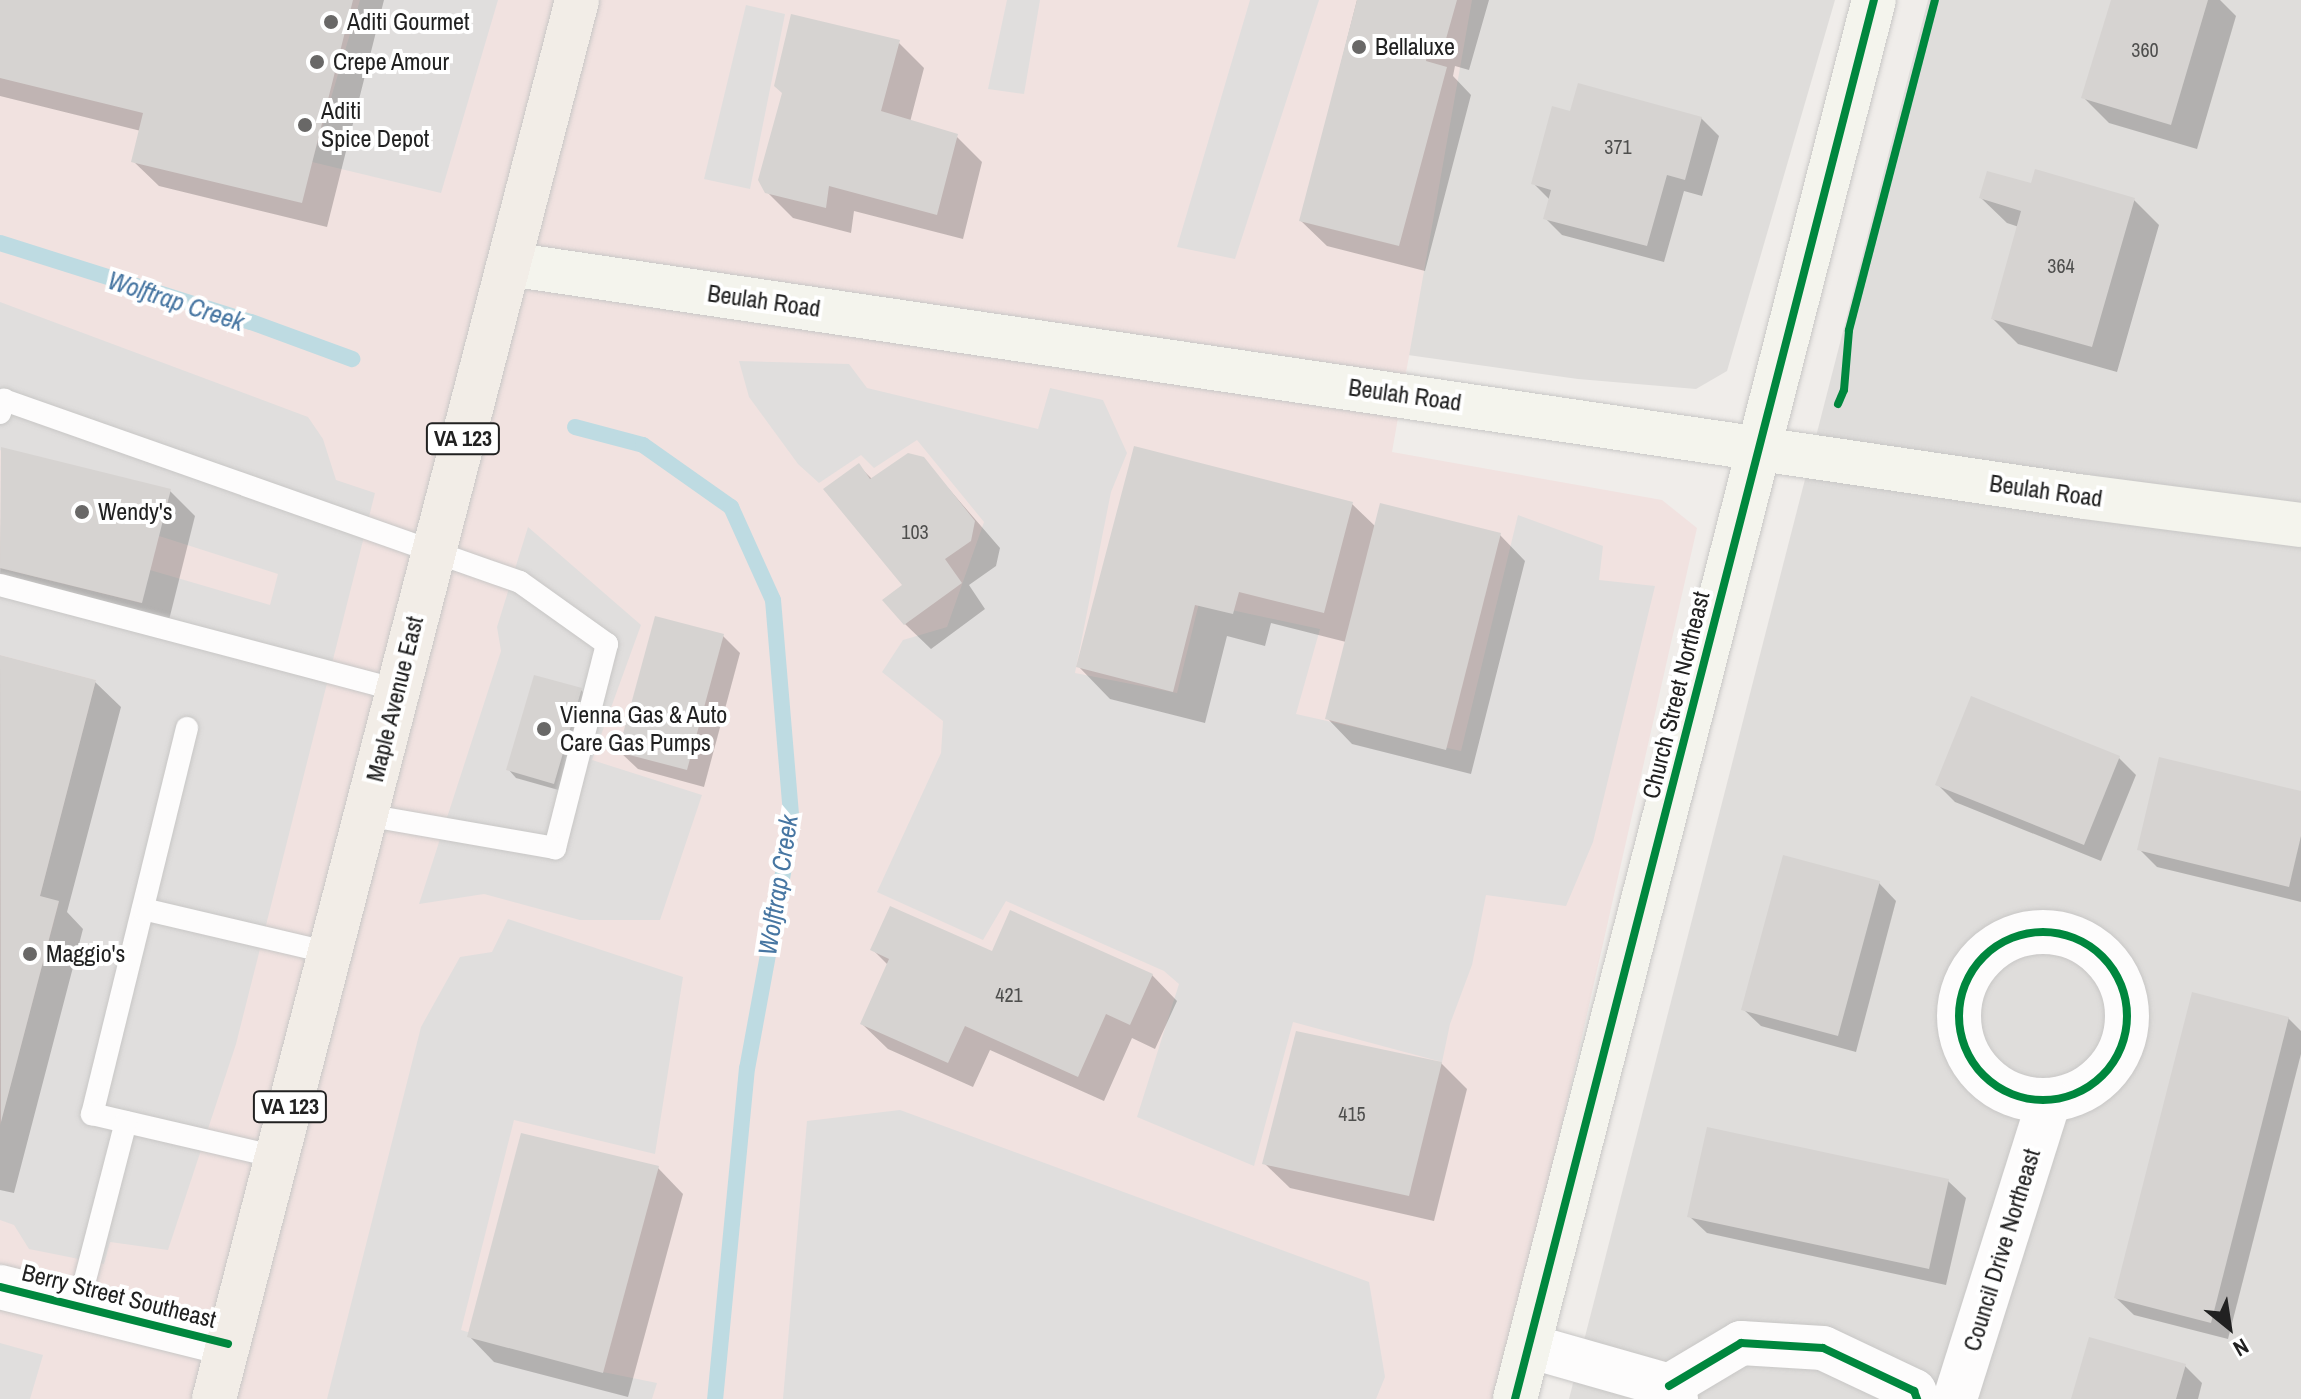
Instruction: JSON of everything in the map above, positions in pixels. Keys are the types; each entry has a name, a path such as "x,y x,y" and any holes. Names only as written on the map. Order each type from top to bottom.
{"main road":[{"name":"Maple Avenue East","path":"214,1399 577,0"},
{"name":"Church Street Northeast","path":"1515,1399 1874,0"},
{"name":"Beulah Road","path":"509,264 2085,497 2301,525"}],"street":[{"name":"Council Drive Northeast","path":"1955,1399 2049,1100"},
{"name":"Berry Street Southeast","path":"0,1287 228,1344"},
{"path":"1529,1346 1672,1393 1741,1343 1823,1348 1914,1391 1917,1399"}],"lane":[{"path":"0,413 4,400 520,582 607,644 555,848 366,815"},
{"path":"0,585 398,690"},
{"path":"187,728 92,1114 277,1157"},
{"path":"143,909 330,953"},
{"path":"78,1307 126,1122"}],"shaded area":[{"path":"0,0 1472,0 1392,452 1662,500 1697,528 1500,1399 0,1399"},
{"path":"360,0 498,0 441,193 312,162"},
{"path":"1007,0 1040,0 1024,94 988,89"},
{"path":"1250,0 1319,0 1235,259 1177,247"},
{"path":"1469,0 1835,0 1727,371 1696,389 1578,379 1408,355"},
{"path":"1928,0 2301,0 2301,1399 1569,1399"},
{"path":"746,5 785,14 750,189 704,179"},
{"path":"0,302 308,417 323,439 336,480 375,493 236,1044 168,1250 110,1242 104,1264 29,1249 14,1225 0,1220 0,1125 59,902 40,896 96,680 0,655 0,568 141,603 150,570 270,605 278,574 159,536 0,450"},
{"path":"739,361 849,364 867,388 1038,429 1050,388 1103,400 1127,453 1111,492 1075,673 1177,693 1199,603 1320,629 1296,714 1461,751 1518,515 1603,546 1599,580 1655,586 1593,842 1566,906 1486,895 1472,965 1450,1024 1442,1062 1293,1022 1254,1166 1137,1117 1179,984 1164,971 1006,901 983,940 877,892 941,753 943,721 882,672 903,640 947,627 984,522 917,440 874,468 861,455 819,483 798,464 749,397"},
{"path":"528,527 641,625 592,760 702,795 660,920 580,920 484,894 419,904 501,651 497,627"},
{"path":"508,919 683,977 655,1154 514,1120 461,1330 603,1372 657,1383 652,1399 327,1399 421,1027 460,957 492,952"},
{"path":"900,1110 1369,1282 1385,1377 1376,1399 783,1399 807,1121"},
{"path":"0,1343 43,1355 30,1399 0,1399"}],"building":[{"path":"0,0 353,0 302,203 131,162 143,113 0,78"},
{"path":"1357,0 1457,0 1444,46 1430,41 1426,61 1447,67 1399,246 1299,221"},
{"path":"2111,0 2208,0 2171,125 2081,98"},
{"path":"791,14 900,40 881,111 958,134 937,215 829,186 826,208 765,193 758,180 782,93 774,86"},
{"path":"1578,83 1702,117 1685,180 1667,175 1647,246 1543,219 1551,190 1531,184 1552,106 1570,111"},
{"path":"2035,169 2135,198 2092,347 1991,319 2021,211 1979,198 1987,171 2031,183"},
{"path":"1134,446 1353,502 1324,613 1239,592 1233,614 1195,605 1173,692 1076,667"},
{"name":"Wendy's","path":"1,447 171,489 142,603 0,568"},
{"path":"908,453 924,457 975,521 971,541 945,559 962,583 904,625 882,600 902,585 823,489 859,463 870,479"},
{"path":"1380,503 1501,533 1446,750 1325,719"},
{"path":"655,616 724,634 687,770 618,752"},
{"path":"0,655 96,680 40,896 59,901 1,1122"},
{"name":"Vienna Gas & Auto Care Gas Pumps","path":"534,675 582,688 554,784 506,770"},
{"path":"1971,696 2120,756 2084,845 1935,785"},
{"path":"2159,757 2301,791 2301,836 2289,887 2137,850"},
{"path":"1783,855 1880,881 1838,1036 1741,1010"},
{"path":"890,906 992,951 1010,910 1153,974 1130,1025 1106,1014 1078,1077 965,1026 948,1063 860,1024 889,959 870,950"},
{"path":"2192,992 2289,1017 2211,1323 2114,1298"},
{"path":"1296,1031 1442,1062 1409,1196 1262,1164"},
{"path":"1707,1127 1949,1179 1929,1269 1687,1217"},
{"path":"521,1133 659,1166 603,1373 467,1337"},
{"path":"2089,1337 2186,1364 2176,1399 2071,1399"}],"waterway":[{"name":"Wolftrap Creek","path":"0,243 251,322 352,359"},
{"name":"Wolftrap Creek","path":"575,427 643,445 731,507 773,600 792,824 747,1068 715,1399"}],"cycle path":[{"path":"1515,1399 1874,0"},
{"path":"1838,404 1844,390 1849,330 1935,0"},
{"path":"2043,932 2075,938 2103,956 2121,984 2127,1016 2121,1048 2103,1076 2075,1094 2043,1100 2011,1094 1983,1076 1965,1048 1959,1016 1965,984 1983,956 2011,938 2043,932"},
{"path":"0,1287 228,1344"},
{"path":"1669,1386 1741,1343 1823,1348 1914,1391 1917,1399"}],"place":[{"name":"Aditi Gourmet","path":"331,22"},
{"name":"Bellaluxe","path":"1359,47"},
{"name":"Crepe Amour","path":"317,62"},
{"name":"Aditi Spice Depot","path":"305,125"},
{"name":"Wendy's","path":"82,512"},
{"name":"Vienna Gas & Auto Care Gas Pumps","path":"544,729"},
{"name":"Maggio's","path":"30,954"}]}
